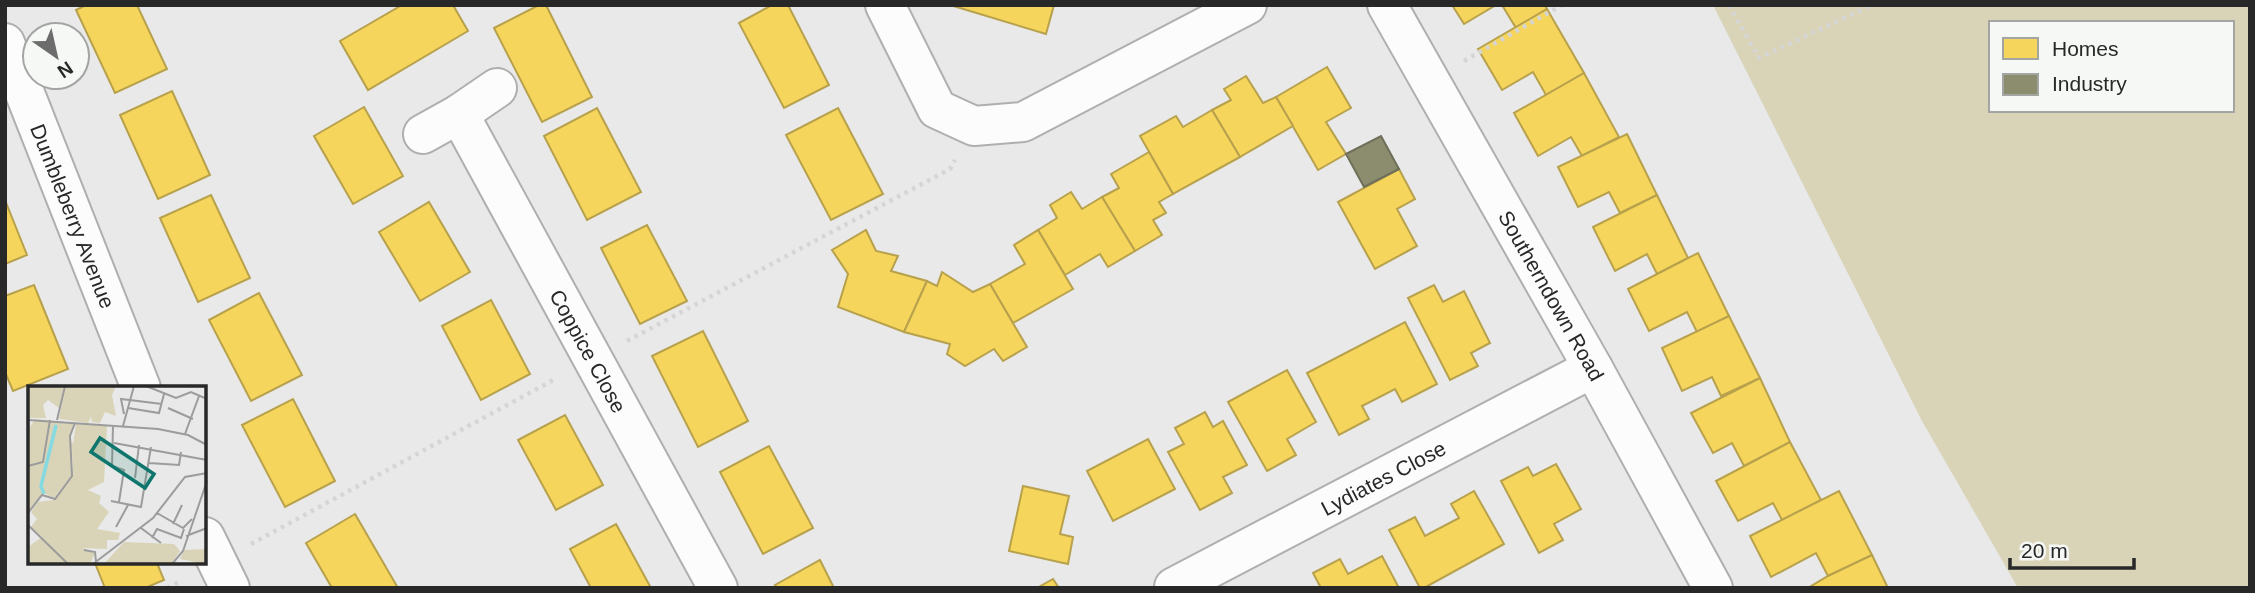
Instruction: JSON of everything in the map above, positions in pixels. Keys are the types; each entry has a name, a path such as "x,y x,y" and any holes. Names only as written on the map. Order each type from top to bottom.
{"street":[{"path":"885,5 937,109 974,126 1023,122 1247,5"},
{"name":"Southerndown Road","path":"1387,5 1594,368 1713,588"},
{"name":"Dumbleberry Avenue","path":"5,43 140,386"},
{"path":"423,134 498,88"},
{"name":"Coppice Close","path":"459,114 718,588"},
{"name":"Lydiates Close","path":"1174,587 1594,368"},
{"path":"206,539 229,588"}],"path":[{"path":"1430,80 1562,5"},
{"path":"1729,5 1759,58 1872,5"}],"shaded area":[{"path":"1713,5 2250,5 2250,588 2018,588 1922,421"}],"building: Homes":[{"path":"86,5 137,5 167,69 115,93 91,42 91,21 81,21 76,10"},
{"path":"402,5 453,5 468,31 368,90 340,41"},
{"path":"539,5 546,5 592,97 542,122 494,28"},
{"path":"772,5 788,5 829,85 784,108 739,23"},
{"path":"950,5 1054,5 1046,34"},
{"path":"1452,5 1496,5 1464,24"},
{"path":"1502,5 1545,5 1547,9 1516,28"},
{"path":"1547,9 1584,73 1546,95 1533,72 1502,90 1478,49"},
{"path":"1327,67 1351,108 1326,122 1346,154 1318,170 1276,97"},
{"path":"1584,73 1619,137 1582,156 1571,137 1538,156 1514,113"},
{"path":"1246,76 1263,103 1276,97 1293,126 1240,157 1212,110 1231,100 1224,89"},
{"path":"172,91 210,175 158,199 120,115"},
{"path":"364,107 403,176 353,204 314,136"},
{"path":"597,108 641,192 587,220 544,136"},
{"path":"838,108 883,194 831,220 786,135"},
{"path":"1212,110 1240,157 1173,194 1140,136 1176,116 1183,127"},
{"path":"1627,134 1657,195 1620,213 1609,192 1578,207 1558,167"},
{"path":"1149,152 1173,194 1159,202 1166,213 1153,220 1162,235 1135,251 1102,197 1119,188 1111,174"},
{"path":"1399,169 1415,199 1397,209 1417,246 1375,269 1338,202"},
{"path":"1071,192 1082,209 1102,197 1135,251 1108,267 1100,254 1065,275 1038,230 1057,218 1050,205"},
{"path":"211,195 250,278 198,302 160,218"},
{"path":"1657,195 1688,258 1657,274 1647,254 1615,271 1593,227"},
{"path":"5,200 27,255 5,264"},
{"path":"429,202 470,272 420,301 379,232"},
{"path":"647,225 687,301 640,324 601,248"},
{"path":"866,230 876,251 898,256 891,271 927,281 904,332 838,307 848,274 832,250"},
{"path":"1038,230 1073,289 1013,323 990,284 1025,264 1014,245"},
{"path":"1698,253 1729,316 1697,332 1687,312 1649,331 1628,289"},
{"path":"942,272 973,292 990,284 1027,347 1003,361 994,349 965,366 947,354 950,344 904,332 927,281 937,286"},
{"path":"34,285 68,369 13,391 5,372 5,296"},
{"path":"1434,285 1443,302 1464,291 1490,343 1471,353 1478,366 1450,380 1408,298"},
{"path":"259,293 302,375 251,401 209,320"},
{"path":"491,300 530,374 481,400 442,326"},
{"path":"1729,316 1760,378 1721,396 1712,377 1682,391 1662,348"},
{"path":"1405,322 1437,384 1402,402 1395,389 1362,406 1369,419 1339,435 1307,373"},
{"path":"703,331 748,421 698,447 652,356"},
{"path":"1287,370 1316,422 1287,439 1296,455 1267,471 1228,402"},
{"path":"1760,378 1790,442 1744,466 1732,443 1713,453 1691,413"},
{"path":"293,399 335,481 285,507 242,425"},
{"path":"1205,412 1213,427 1223,421 1247,465 1223,477 1232,493 1200,510 1168,452 1184,444 1175,428"},
{"path":"565,415 603,485 556,510 518,440"},
{"path":"1148,439 1175,489 1113,521 1087,471"},
{"path":"1790,442 1821,500 1782,520 1773,503 1738,521 1716,481"},
{"path":"769,446 813,528 763,554 720,472"},
{"path":"1556,464 1581,509 1554,524 1563,540 1539,553 1501,481 1528,467 1533,476"},
{"path":"1023,486 1069,496 1060,534 1073,537 1068,564 1009,551"},
{"path":"1474,491 1504,544 1420,588 1389,530 1415,517 1425,536 1459,518 1451,504"},
{"path":"1839,491 1872,555 1828,576 1816,553 1771,577 1750,536"},
{"path":"355,514 398,588 332,588 306,543"},
{"path":"616,524 651,588 591,588 570,549"},
{"path":"1872,555 1888,588 1808,588 1828,576"},
{"path":"1382,556 1399,588 1321,588 1313,573 1340,559 1348,574"},
{"path":"820,560 834,588 777,588 775,585"},
{"path":"96,565 158,565 164,580 145,588 105,588"},
{"path":"1053,579 1059,588 1037,588"}],"building: Industry":[{"path":"1381,136 1399,169 1364,187 1346,154"}]}
